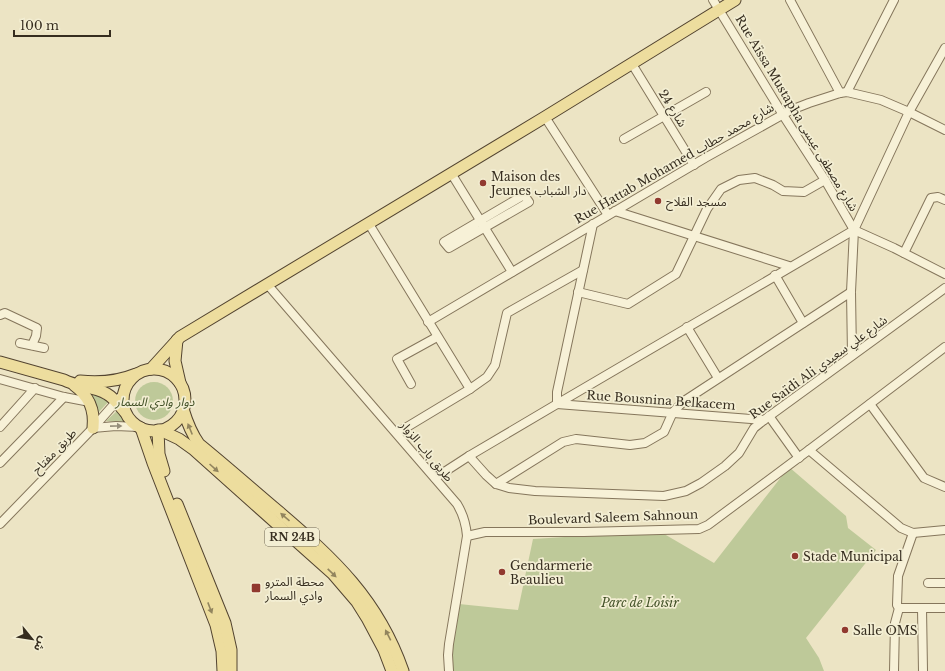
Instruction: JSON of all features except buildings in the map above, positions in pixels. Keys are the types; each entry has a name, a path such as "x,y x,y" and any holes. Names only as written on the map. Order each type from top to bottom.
{"main road":[{"path":"125,412 123,402 124,393 128,384 131,380 146,370 177,340 267,284 369,224 632,64 719,5 735,0"},
{"path":"0,362 106,393 116,402 131,420 140,427 152,431 159,430 174,423 180,416 183,409 183,392 175,361 177,340"},
{"path":"68,382 104,381 127,377 146,370 159,370 168,372 180,384"},
{"path":"68,382 80,389 90,402 94,419 93,428"},
{"path":"183,409 189,428 200,444 308,544 324,552 353,582 375,612 392,644 403,671"},
{"path":"140,427 216,625 222,651 223,671"},
{"path":"159,430 160,460 225,623 231,650 232,671"},
{"name":"RN 24B","path":"159,430 182,441 198,453 308,544 313,556 333,574 357,602 376,633 392,671"},
{"path":"159,454 171,443 182,441"},
{"path":"313,556 320,552 324,552"}],"street":[{"name":"Rue Aïssa Mustapha شارع مصطفى عيسى","path":"713,0 719,5 783,115 825,180 854,230"},
{"path":"790,0 844,93 881,100 945,130"},
{"path":"844,93 894,0"},
{"path":"852,355 854,230 909,112 945,48"},
{"name":"شارع 24","path":"632,64 694,165"},
{"path":"624,139 706,92"},
{"name":"Rue Hattab Mohamed شارع محمد حطاب","path":"428,322 694,165 783,115 809,103 844,93"},
{"path":"545,117 612,213 790,266"},
{"path":"451,173 512,272"},
{"path":"578,292 628,304 676,274 707,209 721,189 739,180 755,178 773,185 783,191 804,192 825,180"},
{"path":"524,195 529,202 483,223 524,195"},
{"path":"904,253 931,198 943,196"},
{"path":"369,224 470,389"},
{"path":"557,404 557,392 593,224"},
{"path":"854,230 945,274"},
{"path":"435,478 469,456 687,326 775,274 854,230"},
{"path":"397,433 470,389 487,377 495,365 507,313 583,270"},
{"path":"775,274 803,323"},
{"name":"طريق باب الزوار","path":"267,284 397,433 461,511 466,526 467,536 449,644 449,671"},
{"name":"Rue Saïdi Ali شارع علي سعيدي","path":"496,484 509,488 535,491 625,495 664,496 686,491 701,483 725,466 739,453 754,428 766,418 945,288"},
{"path":"469,456 496,484 563,442 576,439 630,445 645,443 664,432 673,412 684,401 852,292"},
{"path":"0,315 5,313 37,328 36,336 32,345"},
{"path":"687,326 718,378"},
{"path":"411,384 397,359 437,337"},
{"path":"20,343 44,348"},
{"name":"Boulevard Saleem Sahnoun","path":"467,536 485,532 584,532 699,529 799,458 945,347"},
{"path":"1,381 90,402"},
{"path":"0,427 35,388"},
{"name":"طريق مفتاح","path":"0,524 93,428 124,393"},
{"path":"0,463 64,397"},
{"name":"Rue Bousnina Belkacem","path":"557,404 766,418"},
{"path":"870,404 924,478 945,487"},
{"path":"766,418 799,458"},
{"path":"93,428 116,426 140,427"},
{"path":"809,450 901,528 913,533 945,530"},
{"path":"894,671 895,623 899,608 897,605 898,576 913,533"},
{"path":"928,583 945,583"},
{"path":"899,608 945,608"},
{"path":"922,608 922,671"}],"green space":[{"name":"دوار وادي السمار","path":"154,382 164,385 170,391 173,401 170,411 164,417 154,420 144,417 138,411 135,401 138,391 144,385"},
{"path":"89,393 109,401 97,414"},
{"path":"118,410 125,423 106,421"},
{"name":"Parc de Loisir","path":"789,467 846,516 848,528 876,550 806,638 819,658 824,671 453,671 448,665 459,604 518,610 533,539 659,531 714,563"}],"place":[{"name":"Maison des Jeunes دار الشباب","path":"483,183"},
{"name":"مسجد الفلاح","path":"658,201"},
{"name":"Stade Municipal","path":"795,556"},
{"name":"Gendarmerie Beaulieu","path":"502,572"},
{"name":"محطة المترو وادي السمار","path":"256,588"},
{"name":"Salle OMS","path":"845,630"}]}
